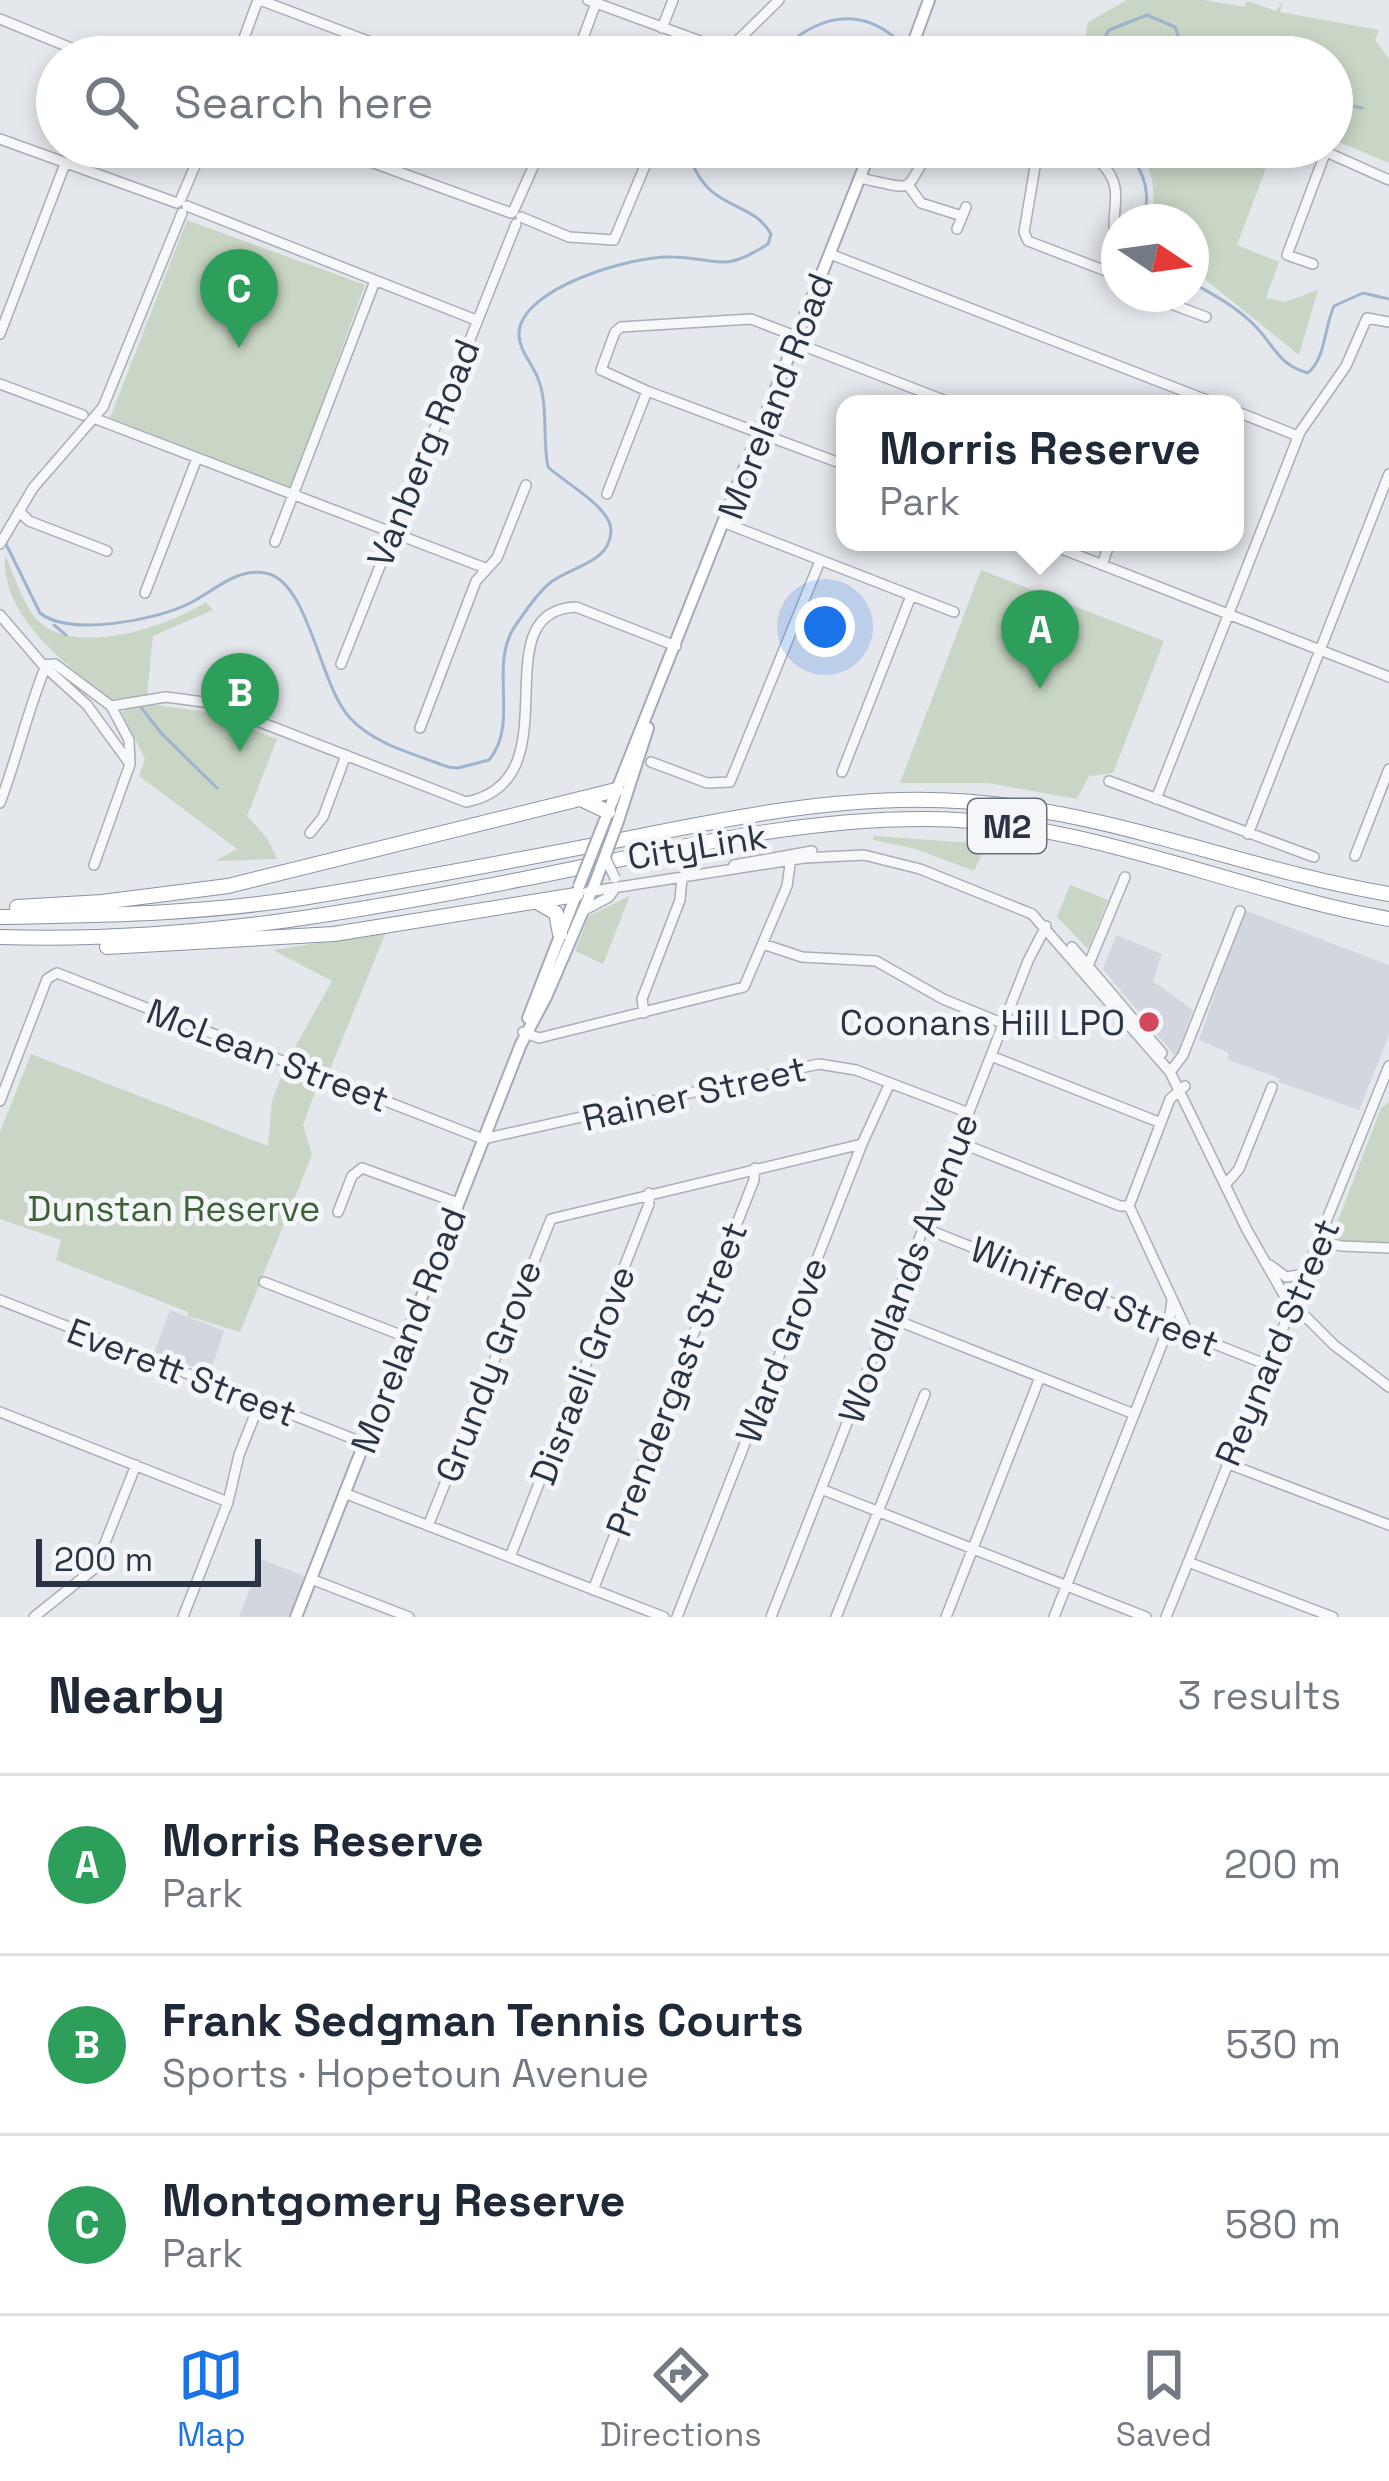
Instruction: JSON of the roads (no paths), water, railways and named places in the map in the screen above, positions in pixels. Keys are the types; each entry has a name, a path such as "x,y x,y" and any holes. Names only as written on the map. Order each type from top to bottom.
{"highway":[{"path":"0,912 228,886 616,790"},
{"name":"CityLink","path":"0,912 178,912 301,898 729,817 900,800 1005,803 1094,818 1327,883 1389,895"},
{"path":"568,803 588,801 610,819"},
{"name":"CityLink","path":"0,937 99,939 243,929 710,841 843,822 929,819 1038,831 1310,903 1389,919"},
{"path":"0,937 122,948 334,934 537,902 585,889"},
{"path":"537,902 556,913 560,934"}],"main road":[{"path":"916,36 929,0"},
{"name":"Moreland Road","path":"296,1617 560,934 613,837 610,819 616,790 864,168"},
{"name":"Moreland Road","path":"523,1037 583,911 585,889 676,646"}],"street":[{"path":"245,36 259,0 354,36"},
{"path":"662,28 673,0"},
{"path":"745,36 779,0"},
{"path":"582,36 592,2 684,36"},
{"path":"4,23 38,36"},
{"path":"0,139 36,153"},
{"path":"1353,164 1389,180"},
{"path":"0,334 63,168"},
{"path":"76,168 476,320"},
{"path":"0,544 42,477 95,419 195,168"},
{"path":"385,168 569,237 606,242 619,234 642,168"},
{"name":"Vanberg Road","path":"341,664 534,168"},
{"path":"860,178 896,187 908,185 922,168"},
{"path":"1034,168 1019,237 1101,270"},
{"path":"1107,168 1117,204"},
{"path":"1313,264 1286,255 1314,168"},
{"path":"908,185 921,202 964,211 957,229"},
{"path":"830,254 1190,395"},
{"path":"275,542 375,281"},
{"path":"1193,312 1206,317"},
{"path":"1156,799 1298,436 1346,366 1367,318 1384,320"},
{"path":"836,462 602,372 617,329 751,319 931,395"},
{"path":"1,384 83,415"},
{"path":"607,494 646,391"},
{"path":"1244,415 1298,436"},
{"path":"95,419 485,568"},
{"path":"145,593 197,458"},
{"path":"1248,834 1389,474"},
{"path":"420,728 476,580 497,558 526,485"},
{"path":"19,511 29,521 107,551"},
{"path":"725,524 954,613"},
{"path":"1067,551 1389,676"},
{"path":"1102,565 1107,551"},
{"path":"651,762 707,783 730,782 820,561"},
{"path":"842,772 911,596"},
{"path":"111,706 147,699 211,703 471,801 504,784 513,771 526,737 526,652 549,616 576,607 676,646"},
{"path":"0,615 44,666 87,705 130,764"},
{"path":"44,666 55,664 111,706 129,740 130,764 94,865"},
{"path":"0,803 44,666"},
{"path":"310,832 322,817 346,755"},
{"path":"1354,856 1388,772"},
{"path":"1109,781 1314,857"},
{"path":"585,889 844,854 893,860 1024,910 1048,924 1172,1070 1265,1261 1292,1304 1353,1361 1389,1387"},
{"path":"583,911 609,897 616,883 605,857"},
{"path":"523,1037 539,1038 740,989 747,984 764,944 789,879 791,858"},
{"path":"644,1013 643,994 680,900 682,877"},
{"path":"1086,969 1125,877"},
{"path":"1172,1070 1184,1055 1240,910"},
{"name":"Woodlands Avenue","path":"771,1617 991,1056 1048,924"},
{"path":"764,944 802,957 876,961 943,1000 1004,1024"},
{"name":"McLean Street","path":"0,1100 53,973 483,1139"},
{"path":"991,1056 1161,1123"},
{"name":"Rainer Street","path":"483,1139 796,1066 840,1066 969,1113"},
{"name":"Reynard Street","path":"1166,1617 1265,1364 1384,1094 1389,1066"},
{"name":"Ward Grove","path":"677,1617 889,1084"},
{"path":"1228,1183 1272,1087"},
{"path":"1182,1088 1170,1099 1129,1206 1189,1333"},
{"path":"958,1142 1129,1206"},
{"path":"649,1192 862,1144"},
{"path":"338,1212 352,1176 362,1168 458,1203"},
{"name":"Prendergast Street","path":"593,1590 755,1168"},
{"name":"Grundy Grove","path":"428,1526 551,1219 649,1192"},
{"name":"Disraeli Grove","path":"510,1557 649,1204 649,1192"},
{"name":"Winifred Street","path":"924,1228 1265,1364"},
{"path":"1320,1241 1389,1248"},
{"path":"1265,1261 1286,1277 1306,1274"},
{"path":"264,1282 406,1336"},
{"name":"Everett Street","path":"0,1300 364,1443"},
{"path":"1054,1617 1169,1325 1172,1300"},
{"path":"889,1317 1134,1414"},
{"path":"946,1617 1040,1377"},
{"path":"836,1617 925,1394"},
{"path":"183,1617 260,1402"},
{"path":"0,1412 228,1502"},
{"path":"1226,1463 1389,1525"},
{"path":"34,1617 95,1568 136,1466"},
{"path":"821,1489 1146,1617"},
{"path":"344,1493 664,1617"},
{"path":"1188,1562 1333,1617"},
{"path":"311,1579 410,1617"}],"waterway":[{"path":"1106,36 1109,30 1147,15 1175,27 1178,36"},
{"path":"799,36 838,19 872,23 892,36"},
{"path":"1353,106 1362,108"},
{"path":"5,542 40,613 71,624 157,615 190,603 235,577 265,573 280,580 292,594 339,703 360,727 396,748 448,767 489,760 502,729 504,659 515,626 551,582 597,557 611,531 596,505 548,467 541,386 519,334 524,317 557,289 607,268 672,257 730,262 768,244 771,234 763,223 709,189 695,168"},
{"path":"1138,168 1146,204"},
{"path":"1209,292 1242,314 1284,360 1308,373 1322,351 1334,306 1363,293 1389,299"},
{"path":"54,625 66,635"},
{"path":"140,706 217,788"}],"place":[{"name":"Montgomery Reserve","path":"239,348"},
{"name":"Morris Reserve","path":"1040,689"},
{"name":"Frank Sedgman Tennis Courts","path":"240,752"},
{"name":"Coonans Hill LPO","path":"1149,1022"}],"park label":[{"name":"Dunstan Reserve","path":"174,1208"}]}
